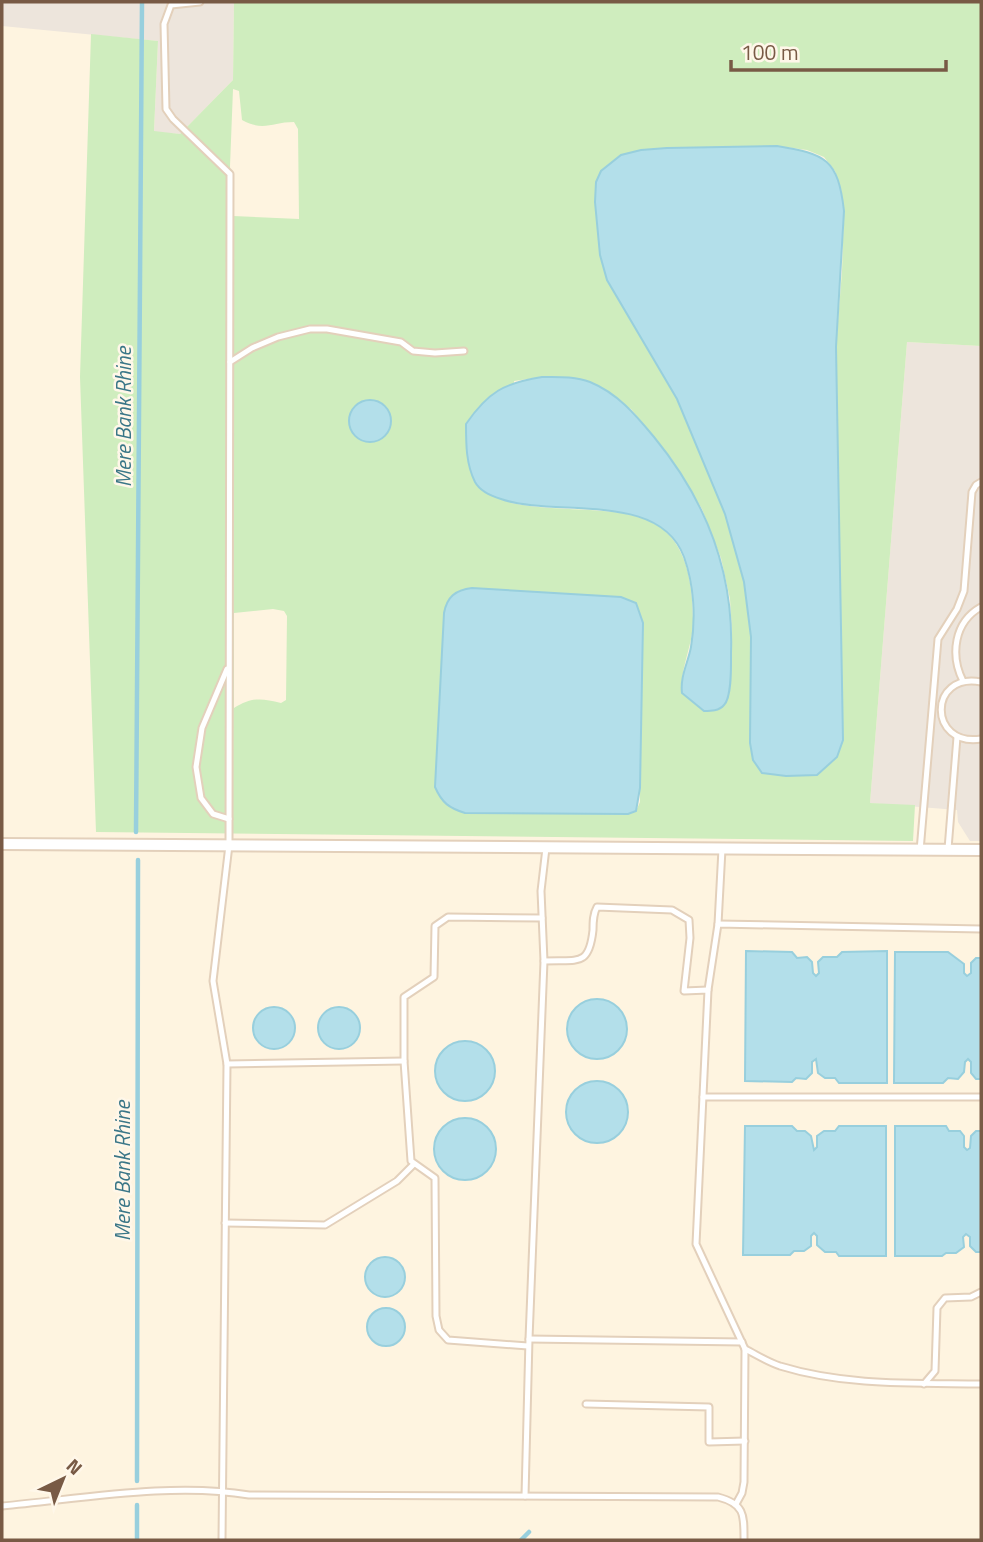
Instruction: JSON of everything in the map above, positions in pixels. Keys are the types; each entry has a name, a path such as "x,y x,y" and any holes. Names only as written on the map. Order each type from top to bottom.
{"street":[{"path":"2,844 981,850"}],"lane":[{"path":"200,2 171,5 164,24 166,109 230,174 229,845 213,981 227,1063 222,1540"},
{"path":"230,362 252,348 278,337 310,329 327,329 401,342 413,351 464,351"},
{"path":"920,851 938,639 957,609 964,591 972,492 981,482"},
{"path":"963,681 954,661 957,636 964,620 981,607"},
{"path":"229,664 202,728 196,767 201,798 213,814 229,819"},
{"path":"981,682 963,681 955,684 946,693 941,705 942,718 947,729 957,737 969,741 981,739"},
{"path":"932,704 941,705"},
{"path":"947,851 957,737"},
{"path":"525,1496 528,1342 544,961 541,891 546,848"},
{"path":"722,849 718,924 708,990 696,1244 746,1349 744,1482 736,1504"},
{"path":"544,961 586,957 590,950 594,910 597,907 672,910 689,920 690,937 684,991 708,990"},
{"path":"542,918 448,917 435,926 434,976 404,997 404,1061 411,1161 435,1178 436,1316 439,1330 448,1340 742,1342"},
{"path":"718,924 981,929"},
{"path":"227,1063 404,1061"},
{"path":"703,1097 981,1097"},
{"path":"225,1223 324,1225 397,1181 414,1164"},
{"path":"924,1384 935,1371 937,1308 945,1297 971,1297 981,1292"},
{"path":"746,1349 779,1366 877,1383 981,1384"},
{"path":"586,1404 709,1407 709,1442 745,1441"},
{"path":"2,1506 139,1493 222,1490 249,1495 718,1497 736,1504 744,1518 744,1540"}],"shaded area":[{"path":"2,2 234,2 233,80 180,134 154,132 158,41 2,26"},
{"path":"907,342 981,346 981,841 970,841 958,822 957,810 870,803"}],"green space":[{"path":"234,2 981,2 981,346 907,342 870,803 915,805 913,841 96,832 80,377 91,34 158,41 154,131 180,134 233,80","holes":["233,89 239,91 242,120 262,126 294,122 298,129 299,219 233,216 230,166","777,146 807,150 824,157 835,171 841,189 844,211 836,347 753,760 750,743 751,637 744,582 725,514 677,399 607,279 600,255 595,202 667,148","563,377 631,409 671,458 702,509 721,558 730,599 732,631 730,673 704,711 682,693 693,619 689,575 677,546 659,527 636,516 609,511 545,508 511,503 514,381","273,609 284,611 287,616 286,700 281,703 252,700 234,708 234,613","643,623 640,802 636,811 628,814 465,813"]}],"water":[{"path":"777,146 807,152 827,162 838,180 844,211 836,347 843,740 837,757 817,775 786,776 762,773 753,760 750,743 751,637 744,582 725,514 677,399 607,280 600,255 595,202 596,182 601,171 621,155 667,148"},
{"path":"542,377 584,380 617,398 654,437 702,511 721,565 731,623 730,680 727,701 720,708 704,711 682,693 683,675 693,636 694,613 684,557 671,536 653,522 630,514 524,504 490,495 475,482 468,461 466,424 482,404 498,391 517,382"},
{"path":"370,400 385,406 391,421 385,436 370,442 355,436 349,421 355,406"},
{"path":"472,588 621,597 636,603 643,623 640,788 636,811 628,814 465,813 450,807 440,797 435,787 444,613 453,595"},
{"path":"746,951 792,952 797,958 807,957 812,962 816,976 819,973 818,962 823,957 837,957 842,952 887,951 887,1083 839,1083 835,1078 825,1078 818,1073 816,1059 812,1062 812,1073 806,1079 796,1078 792,1082 745,1081"},
{"path":"895,952 948,952 964,964 964,973 967,976 971,973 971,963 976,958 981,958 981,1079 976,1079 971,1073 971,1062 968,1059 964,1072 958,1079 948,1078 943,1083 894,1083"},
{"path":"597,999 609,1001 622,1012 627,1029 625,1041 614,1054 597,1059 585,1057 572,1046 567,1029 569,1017 580,1004"},
{"path":"274,1007 289,1013 295,1028 289,1043 274,1049 259,1043 253,1028 259,1013"},
{"path":"339,1007 354,1013 360,1028 354,1043 339,1049 324,1043 318,1028 324,1013"},
{"path":"459,1041 471,1041 490,1054 495,1071 493,1083 482,1096 471,1101 459,1101 440,1088 435,1077 435,1065 448,1046"},
{"path":"591,1081 603,1081 619,1090 626,1100 626,1124 619,1134 603,1143 591,1143 580,1138 571,1129 566,1118 566,1106 571,1095 580,1086"},
{"path":"465,1118 477,1120 487,1127 494,1137 494,1161 487,1171 477,1178 465,1180 453,1178 443,1171 436,1161 434,1149 436,1137 443,1127 453,1120"},
{"path":"745,1126 792,1126 811,1136 814,1150 817,1147 817,1136 824,1131 835,1131 839,1126 886,1126 886,1256 839,1256 836,1252 825,1252 817,1245 817,1236 814,1233 811,1236 811,1246 804,1251 794,1251 790,1255 743,1255"},
{"path":"895,1126 946,1126 949,1131 960,1131 967,1150 970,1148 971,1136 976,1131 981,1131 981,1252 976,1252 970,1246 970,1237 966,1234 963,1237 964,1247 956,1253 942,1256 895,1256"},
{"path":"385,1257 393,1258 399,1263 404,1269 404,1285 399,1291 393,1296 385,1297 377,1296 371,1291 366,1285 365,1277 366,1269 371,1263 377,1258"},
{"path":"386,1308 400,1313 405,1327 400,1341 386,1346 372,1341 367,1327 372,1313"}],"waterway":[{"name":"Mere Bank Rhine","path":"136,832 142,2"},
{"name":"Mere Bank Rhine","path":"137,1481 138,860"},
{"name":"Mere Bank Rhine","path":"137,1505 137,1540"},
{"path":"521,1540 529,1532"}]}
